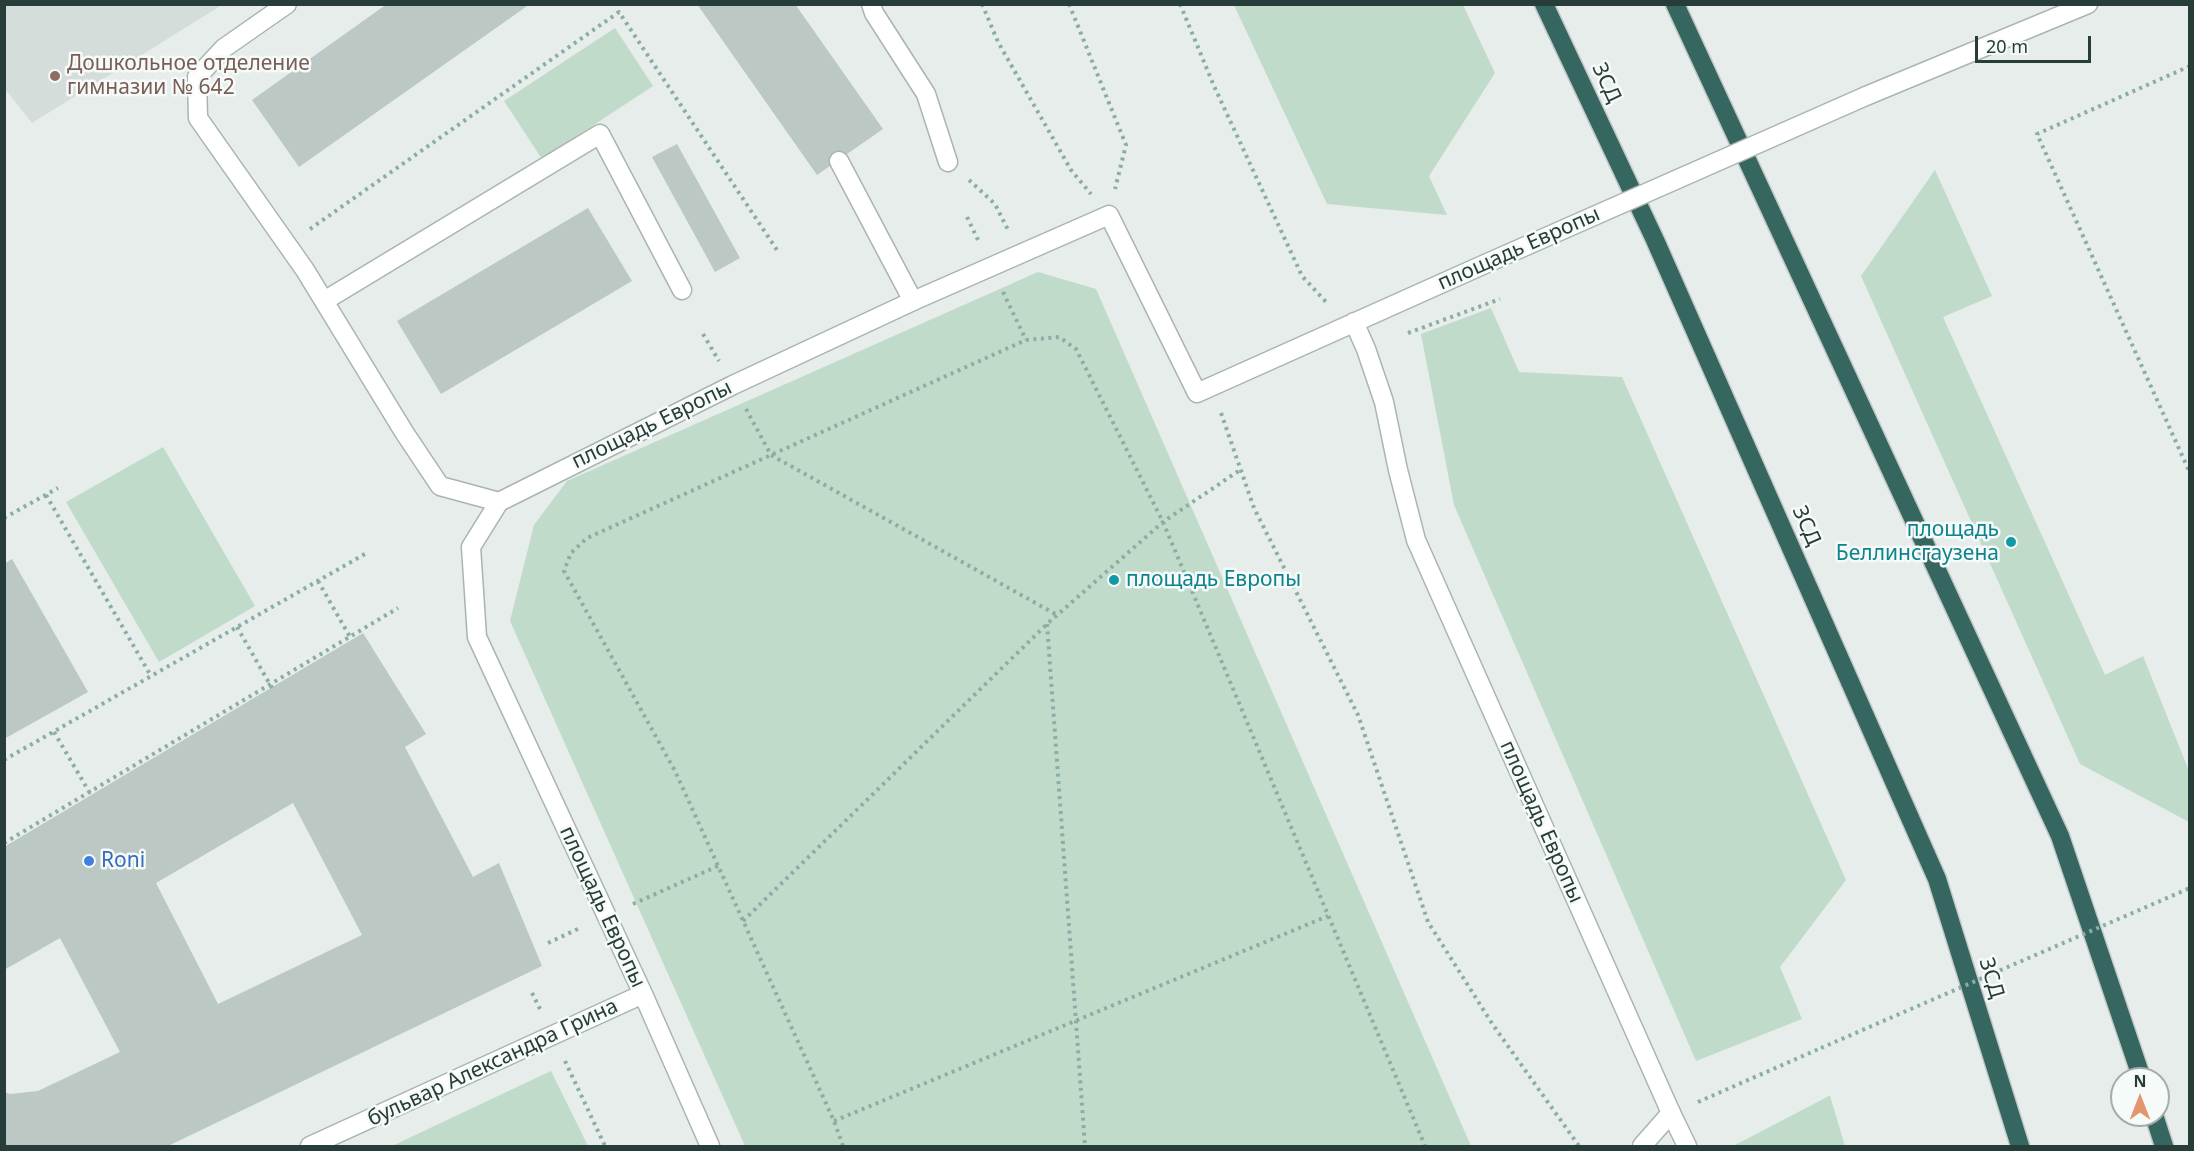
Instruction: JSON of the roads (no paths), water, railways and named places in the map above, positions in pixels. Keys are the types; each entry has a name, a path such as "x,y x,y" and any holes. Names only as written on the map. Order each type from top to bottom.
{"highway":[{"name":"ЗСД","path":"1544,4 1655,240 1937,879 2020,1146"},
{"path":"1675,4 2060,836 2138,1067"},
{"path":"2158,1127 2164,1146"}],"street":[{"path":"287,4 224,48 196,77 198,118 305,270 404,432 440,486 499,502"},
{"name":"площадь Европы","path":"710,1146 643,994 477,637 471,547 499,502 734,385 913,301 1109,215 1197,393 1684,175 1866,96 2088,4"},
{"path":"878,7 926,94 948,162"},
{"path":"324,301 600,134 682,290"},
{"path":"839,161 913,301"},
{"name":"площадь Европы","path":"1354,322 1384,402 1416,540 1687,1146"},
{"name":"бульвар Александра Грина","path":"310,1146 643,994"},
{"path":"1642,1146 1671,1113"}],"place":[{"name":"Дошкольное отделение гимназии № 642","path":"55,76"},
{"name":"площадь Беллинсгаузена","path":"2011,542"},
{"name":"площадь Европы","path":"1114,580"},
{"name":"Roni","path":"89,861"}]}
